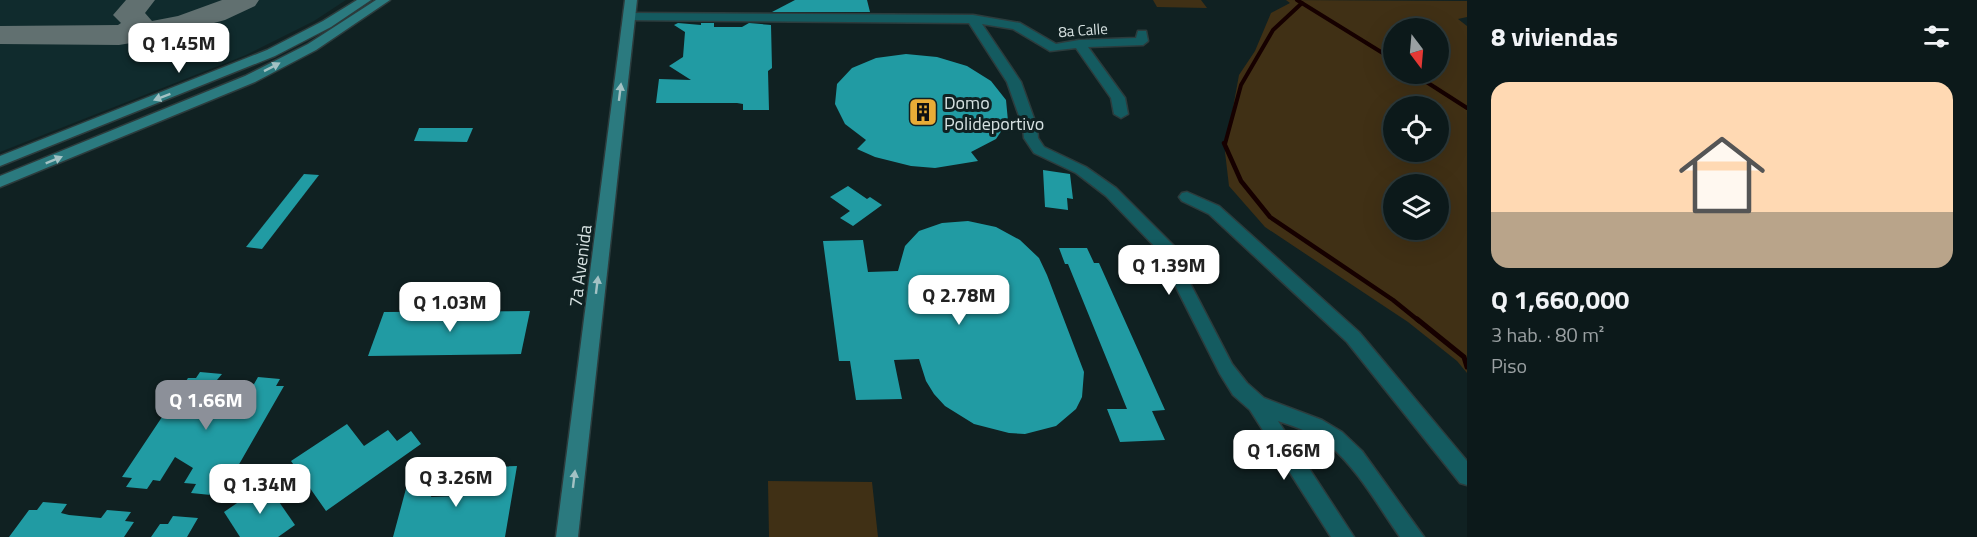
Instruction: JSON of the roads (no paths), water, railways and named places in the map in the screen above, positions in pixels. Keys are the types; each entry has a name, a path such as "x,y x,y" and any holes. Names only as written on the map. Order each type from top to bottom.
{"main road":[{"path":"0,161 271,53 327,24 365,0"},
{"path":"0,182 250,79 312,47 384,0"},
{"name":"7a Avenida","path":"567,537 630,8"}],"street":[{"name":"8a Calle","path":"630,8 973,19 1016,26 1054,48 1079,44 1139,42 1142,41 1142,34"},
{"path":"973,19 1014,82 1030,127 1031,138 1039,150 1081,170 1111,192 1169,251 1183,285 1226,369 1240,389 1257,404 1343,537"},
{"path":"1079,44 1118,98 1121,114"},
{"path":"1186,196 1214,210 1353,337 1467,476"},
{"path":"1257,404 1315,426 1335,438 1355,457 1413,537"}],"waterway":[{"path":"1297,0 1302,3"},
{"path":"1225,144 1241,85 1273,30 1302,3"},
{"path":"1302,3 1383,53"},
{"path":"1430,84 1467,108"},
{"path":"1224,143 1241,181 1270,217 1393,300 1419,321"},
{"path":"1417,319 1464,357 1467,367"}],"place":[{"name":"Domo Polideportivo","path":"923,112"}]}
